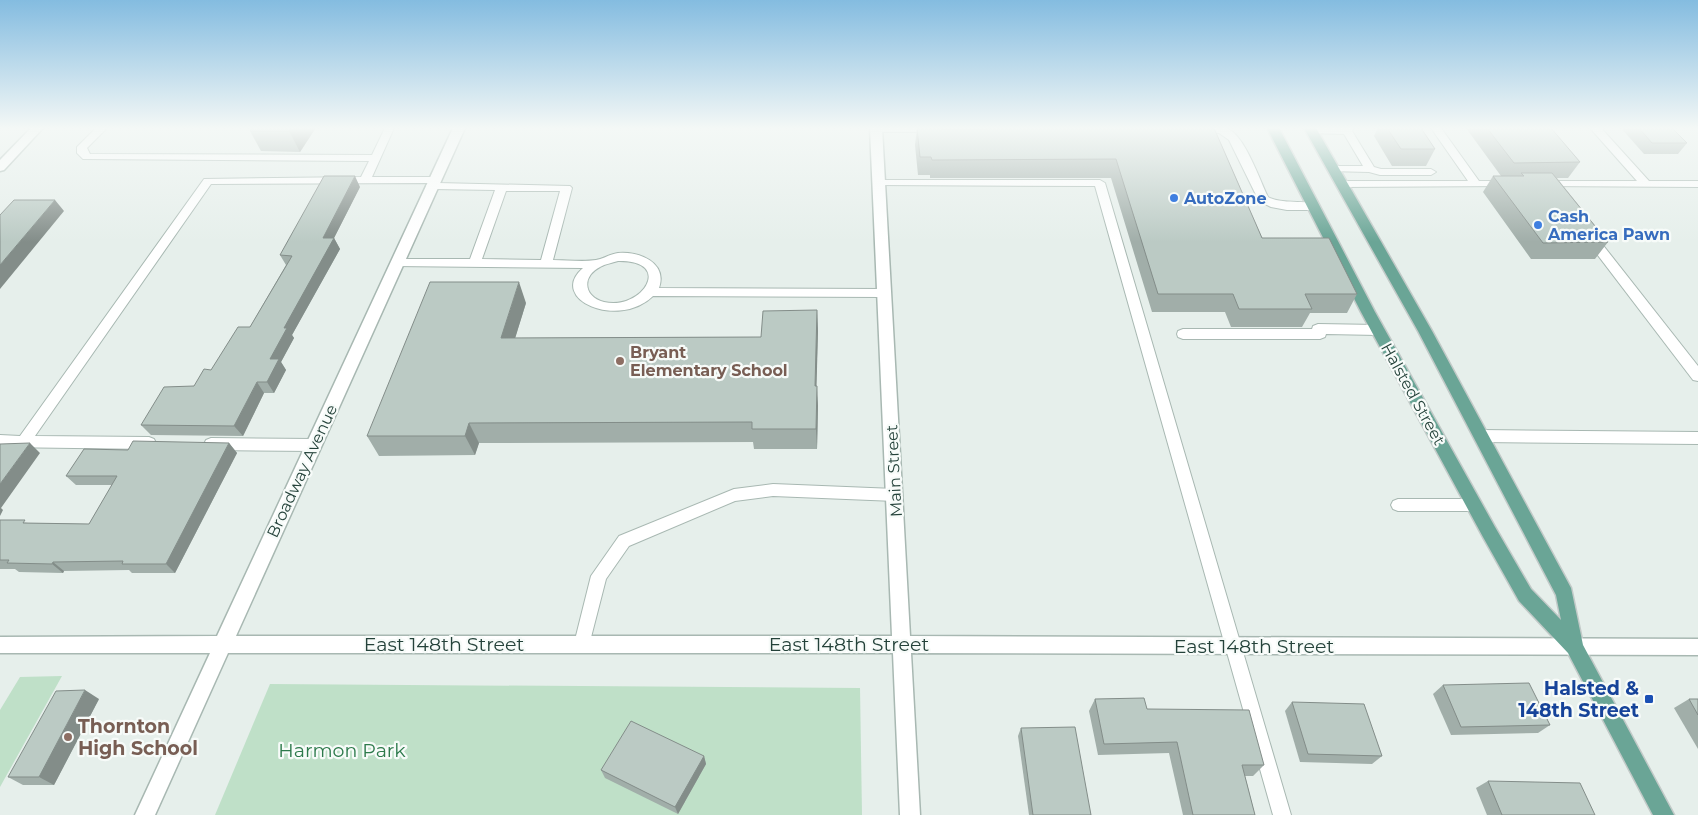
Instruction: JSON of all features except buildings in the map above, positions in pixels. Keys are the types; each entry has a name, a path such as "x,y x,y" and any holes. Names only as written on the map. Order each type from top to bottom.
{"main road":[{"name":"Halsted Street","path":"1293,166 1378,330 1525,595 1574,647 1664,815"},
{"name":"Halsted Street","path":"1331,166 1425,331 1565,594 1574,647"}],"street":[{"name":"Broadway Avenue","path":"145,815 442,166"},
{"name":"Main Street","path":"877,166 903,644 910,815"},
{"name":"East 148th Street","path":"0,645 903,644 1698,647"}],"lane":[{"path":"365,180 371,166"},
{"path":"1248,166 1263,199 1269,203 1278,206 1313,206"},
{"path":"1463,166 1476,184"},
{"path":"1630,166 1646,184"},
{"path":"1333,169 1370,169 1380,172 1431,172"},
{"path":"23,442 208,181 365,180 502,187 566,188 546,264"},
{"path":"878,183 1100,183 1282,815"},
{"path":"1342,184 1513,184"},
{"path":"1531,184 1698,184"},
{"path":"1549,184 1561,200"},
{"path":"474,264 502,187"},
{"path":"1585,230 1698,376"},
{"path":"397,263 594,264 617,257 640,259 649,264 654,271 656,279 651,292 637,302 612,308 589,302 582,296 579,288 580,279 594,264"},
{"path":"651,292 884,293"},
{"path":"1183,334 1320,334 1318,329 1378,330"},
{"path":"1481,436 1698,438"},
{"path":"0,442 159,443"},
{"path":"198,443 314,445"},
{"path":"582,644 599,576 624,541 734,495 773,490 895,495"},
{"path":"1398,505 1474,505"}],"green space":[{"path":"62,676 0,787 0,710 20,677"},
{"name":"Harmon Park","path":"270,684 860,688 862,815 215,815"}],"place":[{"name":"AutoZone","path":"1174,198"},
{"name":"Cash America Pawn","path":"1538,225"},
{"name":"Bryant Elementary School","path":"620,361"},
{"name":"Halsted & 148th Street","path":"1649,699"},
{"name":"Thornton High School","path":"68,737"}]}
